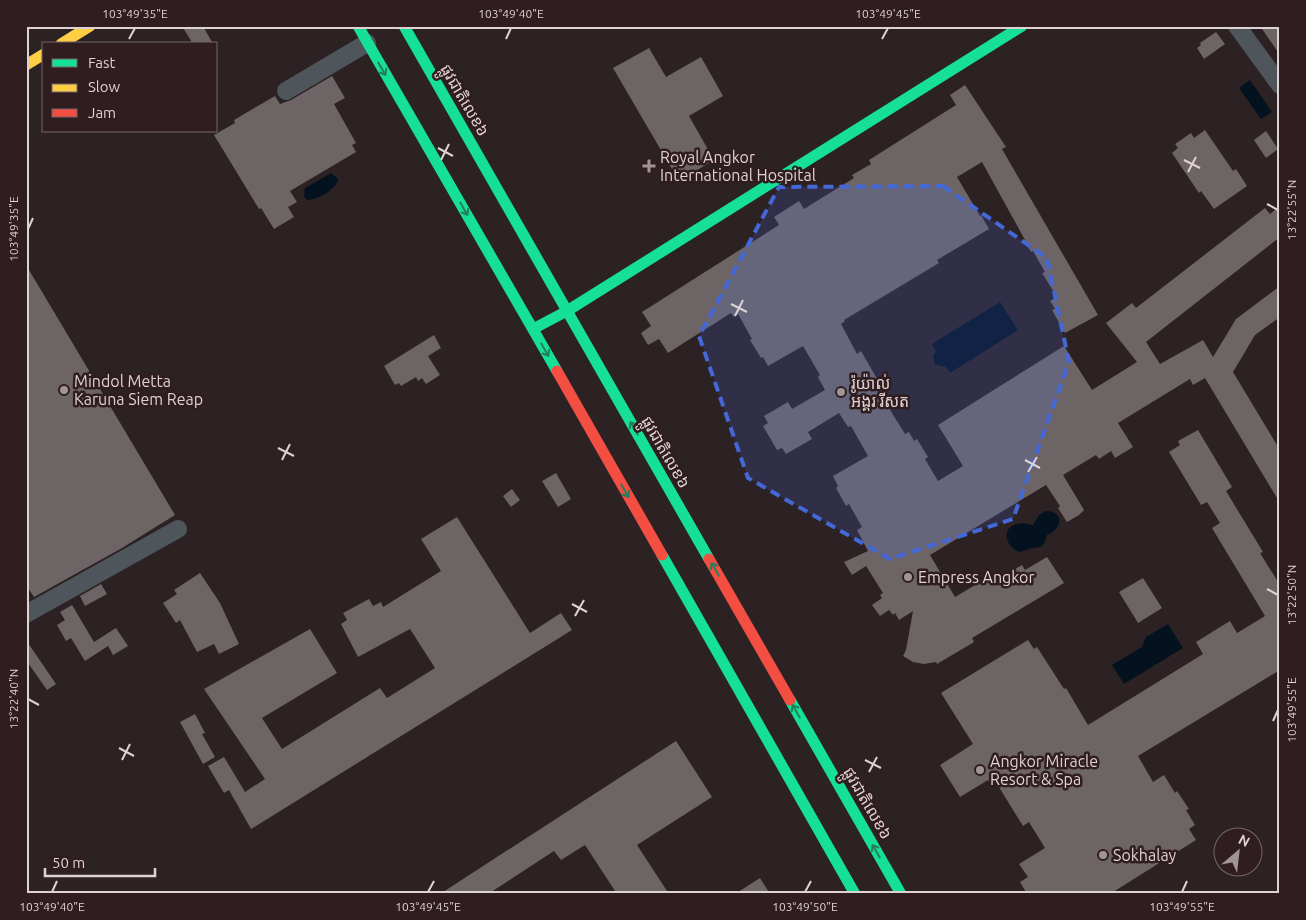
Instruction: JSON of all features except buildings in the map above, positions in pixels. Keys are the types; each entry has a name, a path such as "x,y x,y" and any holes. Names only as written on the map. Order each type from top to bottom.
{"main road":[{"path":"64,42 90,26"},
{"path":"358,26 855,894"},
{"name":"ផ្លូវជាតិលេខ៦","path":"404,26 901,894"},
{"path":"533,329 567,311 1022,26"},
{"path":"26,64 42,55"}],"street":[{"path":"1237,26 1280,85"},
{"path":"286,91 367,43"},
{"path":"26,614 178,529"}],"highlighted area":[{"path":"943,186 1047,258 1069,362 1013,519 890,559 748,478 699,336 779,187"}],"water":[{"path":"1250,80 1272,112 1261,119 1239,88"},
{"path":"331,173 338,179 331,190 311,200 307,200 304,197 305,188"},
{"path":"1000,302 1018,330 950,373 945,366 935,364 933,356 936,351 932,344"},
{"path":"1046,511 1056,514 1058,517 1059,521 1056,529 1047,535 1043,545 1020,552 1015,550 1008,542 1008,530 1019,523 1033,525 1039,515"},
{"path":"1168,624 1183,648 1124,684 1112,665 1142,647 1146,637"}],"traffic: fast":[{"path":"358,26 557,371"},
{"path":"404,26 709,559"},
{"path":"533,329 567,311 1022,26"},
{"path":"662,555 855,894"},
{"path":"790,700 901,894"}],"traffic: slow":[{"path":"64,42 90,26"},
{"path":"26,65 42,55"}],"traffic: jam":[{"path":"557,371 662,555"},
{"path":"709,559 790,700"}],"place":[{"name":"Royal Angkor International Hospital","path":"649,166"},
{"name":"Mindol Metta Karuna Siem Reap","path":"64,390"},
{"name":"រ៉ូយ៉ាល់ អង្គរ រីសត","path":"841,392"},
{"name":"Empress Angkor","path":"908,577"},
{"name":"Angkor Miracle Resort & Spa","path":"980,770"},
{"name":"Sokhalay","path":"1103,855"}]}
